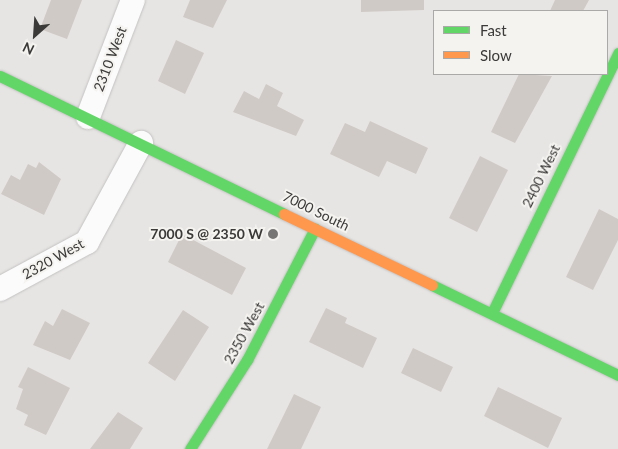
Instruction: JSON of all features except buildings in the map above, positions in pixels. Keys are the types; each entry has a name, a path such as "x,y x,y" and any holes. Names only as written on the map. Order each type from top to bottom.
{"main road":[{"name":"2400 West","path":"608,74 618,53"},
{"name":"2400 West","path":"492,313 607,75"},
{"name":"7000 South","path":"0,76 618,375"},
{"name":"2350 West","path":"190,449 252,352 315,228"}],"street":[{"name":"2310 West","path":"88,117 133,0"},
{"name":"2320 West","path":"0,289 87,242 141,143"}],"traffic: fast":[{"path":"608,74 618,53"},
{"path":"492,313 607,75"},
{"path":"0,76 284,214"},
{"path":"190,449 247,360 315,228"},
{"path":"432,285 618,375"}],"traffic: slow":[{"path":"284,214 432,285"}],"place":[{"name":"7000 S @ 2350 W","path":"273,234"}]}
